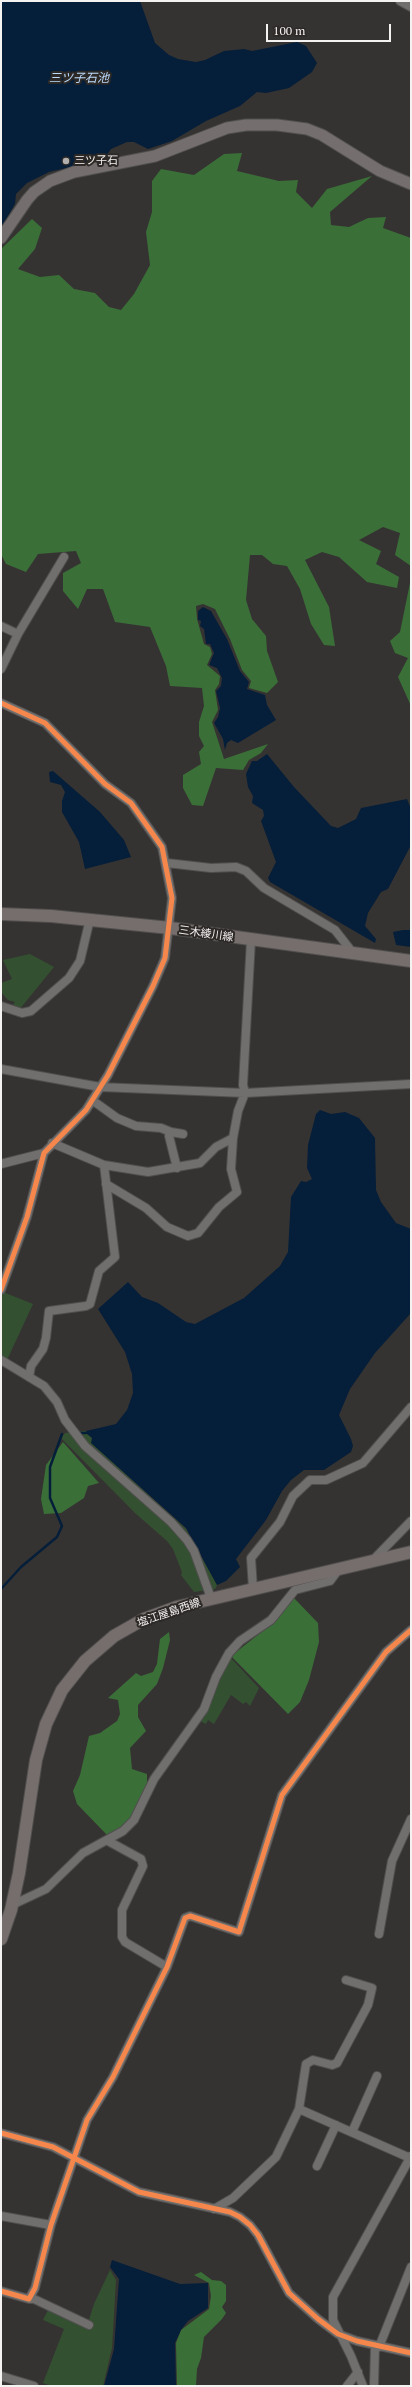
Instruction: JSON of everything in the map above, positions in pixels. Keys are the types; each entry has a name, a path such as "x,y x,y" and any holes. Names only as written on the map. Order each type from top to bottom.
{"main road":[{"name":"三木綾川線","path":"1,914 90,919 170,928 411,961"},
{"name":"塩江屋島西線","path":"1,1939 12,1905 36,1760 46,1724 62,1690 85,1661 114,1636 144,1619 211,1598 411,1552"}],"street":[{"path":"400,1 411,7"},
{"path":"1,238 27,200 34,192 50,181 74,172 155,156 227,128 246,125 277,125 307,129 322,135 373,168 411,184"},
{"path":"1,669 18,634 64,557"},
{"path":"1,626 18,634"},
{"path":"1,703 45,723 105,784 131,803 162,847 172,898 170,928 165,958 153,986 100,1087 86,1110 52,1143 44,1153 27,1217 1,1290"},
{"path":"166,863 211,868 236,867 246,871 264,888 335,930 353,953"},
{"path":"1,1006 22,1013 31,1011 63,983 80,962 90,919"},
{"path":"106,1184 146,1208 167,1227 188,1236 192,1236 206,1224 219,1207 237,1192 231,1169 233,1138 238,1111 246,1093 243,1085 251,940"},
{"path":"1,1069 100,1087 246,1093 411,1084"},
{"path":"92,1100 123,1121 136,1126 161,1128 171,1132 183,1134"},
{"path":"171,1132 169,1140 176,1157 177,1168"},
{"path":"52,1143 104,1165 148,1172 200,1163 216,1147 233,1138"},
{"path":"1,1164 44,1153"},
{"path":"29,1377 31,1366 43,1349 46,1338 49,1311 86,1306 90,1304 99,1271 115,1257 104,1165"},
{"path":"1,1360 44,1386 57,1402 65,1420 85,1446 171,1522 187,1540 194,1551 211,1598"},
{"path":"253,1589 251,1558 280,1522 293,1496 310,1480 326,1480 363,1463 411,1407"},
{"path":"371,1561 411,1521"},
{"path":"12,1905 46,1889 83,1853 108,1841 123,1831 134,1820 154,1779 204,1709 216,1677 229,1653 240,1641 270,1620 295,1590 330,1581 339,1569"},
{"path":"29,2299 35,2288 51,2225 73,2157 87,2120 113,2077 167,1967 184,1918 190,1916 239,1932 282,1795 386,1652 411,1630"},
{"path":"379,1934 392,1861 411,1819"},
{"path":"108,1841 140,1859 142,1866 122,1910 122,1937 126,1942 167,1967"},
{"path":"214,2209 233,2198 276,2157 299,2109 306,2064 313,2060 332,2065 337,2063 368,2005 372,1988 346,1980"},
{"path":"352,2132 377,2076"},
{"path":"299,2109 411,2157 334,2297 333,2320 338,2334 358,2372 363,2386"},
{"path":"317,2166 336,2125"},
{"path":"1,2133 37,2141 73,2157 108,2178 139,2192 230,2212 250,2225 289,2292 297,2301 338,2334 377,2346 411,2353"},
{"path":"1,2216 51,2225"},
{"path":"374,2386 377,2346 411,2267"},
{"path":"1,2291 34,2299 89,2324"},
{"path":"347,2386 358,2372"},
{"path":"1,2376 34,2386"}],"green space":[{"path":"242,153 237,171 279,181 298,180 296,192 312,208 327,189 372,176 330,212 331,225 349,227 368,218 386,217 383,228 411,238 411,566 395,555 400,533 383,527 359,540 381,551 376,564 399,577 397,588 367,582 339,557 322,552 305,560 329,607 335,646 324,645 311,624 300,589 287,566 273,564 262,555 250,555 246,600 252,619 266,636 267,651 278,682 267,693 249,688 251,681 242,670 230,639 215,609 203,604 196,606 197,619 204,644 210,647 212,654 207,665 220,676 219,684 215,690 218,710 212,722 224,759 268,744 261,753 249,760 243,770 216,768 203,806 192,805 183,788 183,775 201,764 199,752 204,746 199,736 199,722 204,706 202,688 170,686 166,666 150,627 115,622 103,589 87,589 78,609 63,591 63,573 81,563 76,551 38,554 26,572 6,564 1,554 1,249 32,219 42,228 35,249 18,269 40,277 59,275 74,289 95,293 109,307 121,310 134,294 150,265 146,232 152,212 152,181 161,169 194,175 224,154"},
{"path":"411,578 411,706 398,677 408,658 395,653 390,641 400,632"},
{"path":"30,954 54,967 19,1010 13,1005 15,1002 8,1000 1,992 1,983 12,979 3,960"},
{"path":"3,1292 33,1304 7,1360 1,1356 1,1298"},
{"path":"86,1431 92,1438 92,1443 186,1529 217,1585 215,1589 194,1592 181,1575 182,1572 173,1549 167,1541 135,1513 61,1438 65,1433"},
{"path":"63,1442 99,1483 88,1486 84,1498 61,1513 44,1514 41,1499 46,1465"},
{"path":"293,1597 318,1623 319,1642 309,1680 300,1702 288,1714 231,1656 273,1623"},
{"path":"169,1632 170,1640 163,1668 157,1684 138,1705 138,1717 146,1731 130,1748 132,1769 147,1774 147,1785 139,1808 120,1829 108,1836 77,1804 73,1791 80,1775 89,1736 100,1733 117,1721 120,1714 118,1700 108,1698 136,1673 141,1676 153,1672 157,1664 160,1639"},
{"path":"230,1657 259,1688 250,1706 246,1702 243,1704 231,1695 214,1724 208,1720 206,1724 200,1721"},
{"path":"110,2270 116,2280 112,2348 103,2386 51,2386 43,2383 64,2329 43,2320 48,2310 87,2326 94,2304"},
{"path":"201,2272 212,2280 221,2281 226,2285 226,2301 222,2307 226,2313 204,2337 201,2358 197,2369 196,2386 177,2386 176,2343 181,2330 209,2309 211,2296 209,2283 194,2275"}],"water":[{"name":"三ツ子石池","path":"1,1 140,1 155,43 169,55 178,59 196,62 205,60 224,51 244,49 252,51 297,42 306,46 317,63 312,72 289,88 266,93 257,92 240,106 206,121 172,141 148,149 134,142 127,142 111,149 104,159 49,172 27,183 16,194 15,204 1,228"},
{"path":"203,607 211,611 227,639 240,671 249,682 247,689 265,695 267,705 276,720 238,743 231,740 227,743 225,750 223,739 214,723 218,717 220,708 216,691 221,686 222,678 217,668 209,665 214,653 210,644 206,644 204,629 200,626 201,621 198,620 198,611"},
{"path":"267,754 294,787 331,826 338,828 356,819 361,808 407,799 411,809 411,845 388,889 381,892 368,913 365,926 376,939 375,943 270,882 268,878 276,862 261,821 264,816 263,810 252,803 253,796 248,787 246,774 252,761 257,761"},
{"path":"53,771 100,812 124,840 131,857 85,869 79,842 62,812 62,801 65,792 61,785 50,782 49,772"},
{"path":"411,930 411,947 396,945 393,932"},
{"path":"320,1110 331,1114 345,1112 359,1118 375,1138 376,1190 381,1202 396,1223 411,1229 411,1313 375,1353 350,1389 339,1415 351,1439 353,1446 351,1452 324,1470 304,1470 291,1480 282,1491 266,1520 236,1559 240,1567 226,1581 217,1585 186,1528 91,1443 92,1438 87,1434 86,1431 116,1424 127,1410 133,1393 132,1374 125,1352 98,1309 128,1282 142,1297 158,1303 186,1322 195,1324 244,1298 280,1266 288,1252 291,1197 301,1181 306,1182 312,1179 307,1168 308,1145 316,1114"},
{"path":"112,2260 180,2284 208,2283 208,2308 188,2321 181,2330 175,2343 176,2386 104,2386 114,2349 119,2279 110,2267"}],"waterway":[{"path":"78,1433 86,1433"},
{"path":"1,1589 21,1567 57,1537 62,1526 50,1498 50,1467 62,1434"}],"cycle path":[{"path":"1,703 45,723 105,784 131,803 162,847 172,898 165,958 153,986 108,1075 86,1110 44,1153 27,1217 1,1290"},
{"path":"1,2291 29,2299 35,2288 51,2225 87,2120 113,2077 167,1967 185,1918 190,1916 239,1932 282,1795 386,1652 411,1630"},
{"path":"1,2133 53,2147 139,2192 230,2212 240,2217 250,2225 258,2235 289,2293 318,2319 338,2334 357,2341 411,2353"}],"place":[{"name":"三ツ子石","path":"66,161"}]}
